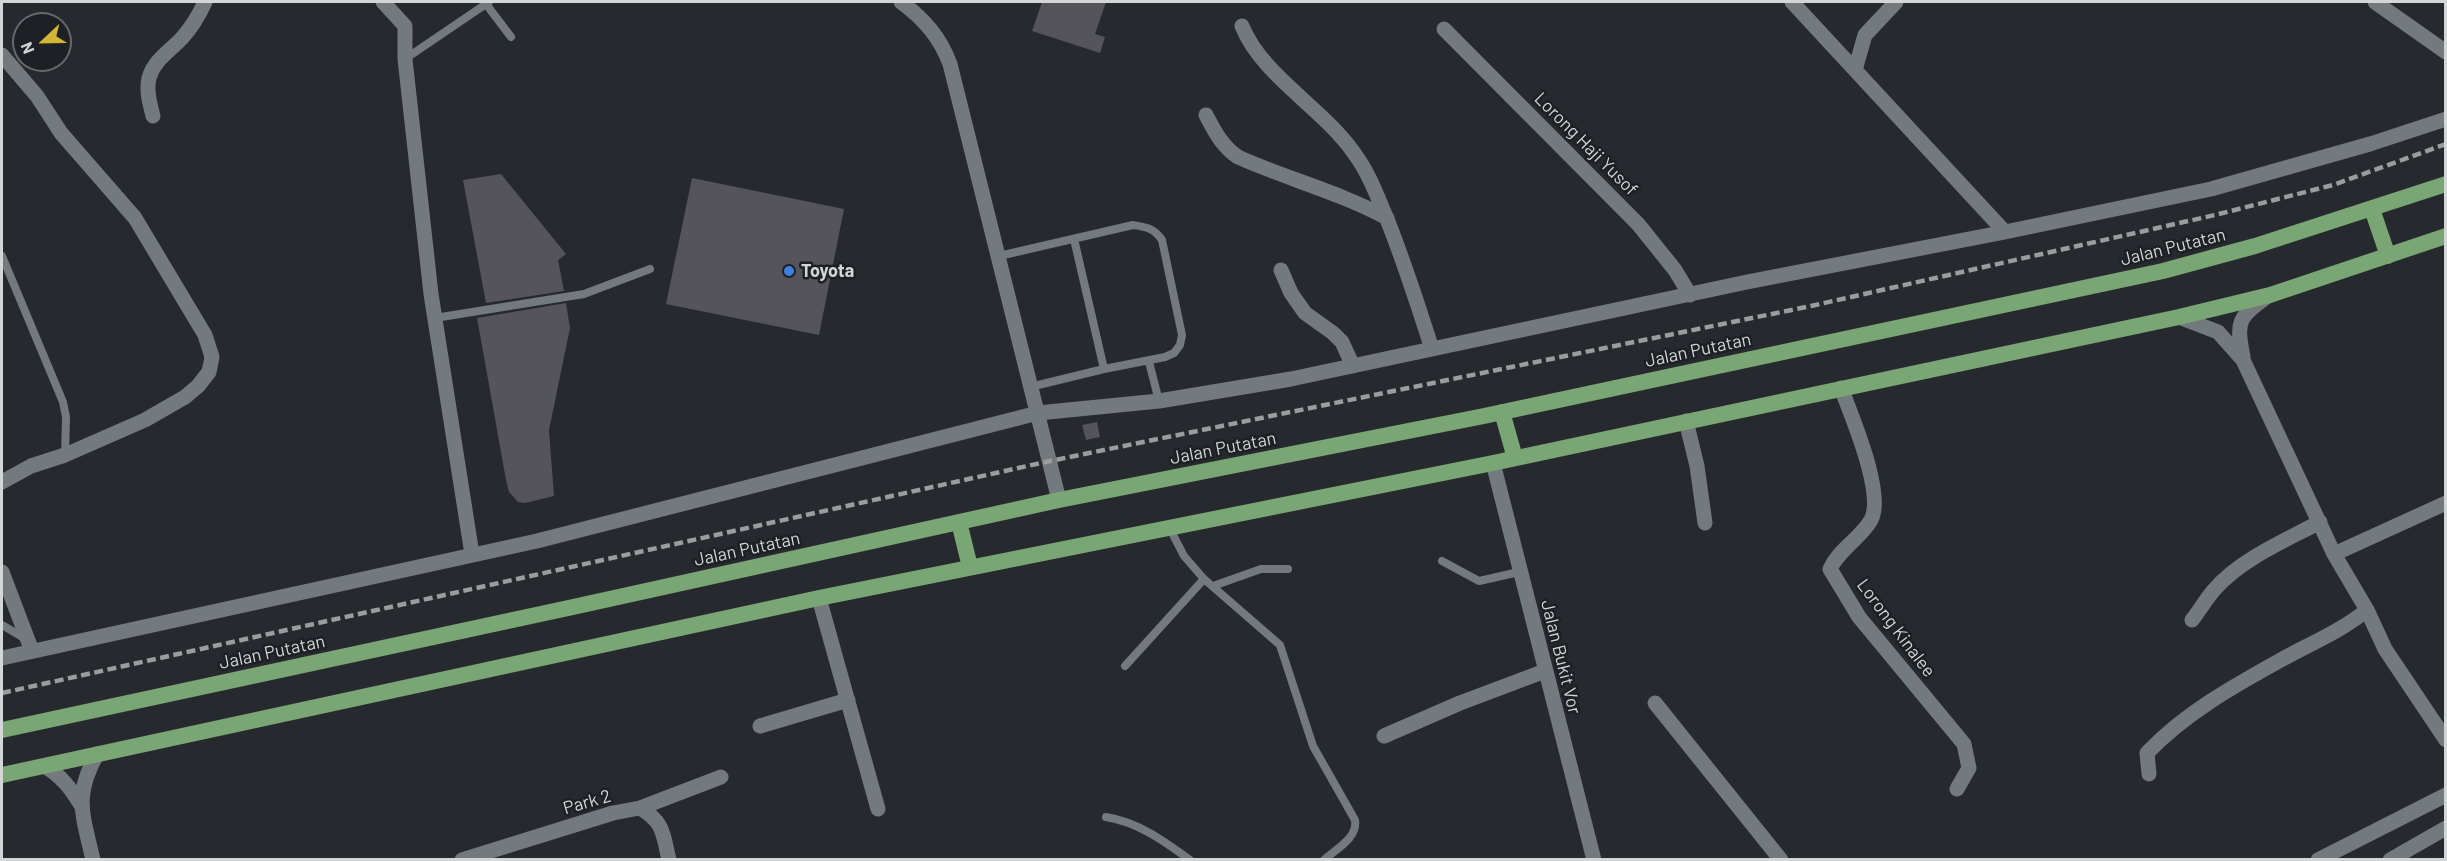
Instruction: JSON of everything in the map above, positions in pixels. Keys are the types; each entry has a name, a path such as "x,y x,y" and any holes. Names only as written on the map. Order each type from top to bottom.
{"highway":[{"name":"Jalan Putatan","path":"2,729 1059,500 1502,412 2163,271 2255,246 2445,184"},
{"path":"2372,209 2388,256"},
{"path":"2,775 819,598 1168,526 1493,463 2179,317 2270,295 2445,236"},
{"path":"1502,412 1515,458"},
{"path":"959,522 970,567"}],"street":[{"path":"153,116 148,98 149,79 153,70 157,62 198,17 205,2"},
{"path":"384,2 405,26 405,59 435,318 472,554"},
{"path":"901,2 924,20 946,52 1059,500"},
{"path":"1792,2 2005,232"},
{"path":"1855,70 1865,35 1896,2"},
{"path":"2375,2 2445,52"},
{"path":"1242,26 1251,45 1263,61 1332,128 1353,151 1365,170 1407,270 1432,349"},
{"name":"Lorong Haji Yusof","path":"1444,29 1638,224 1675,270 1690,295"},
{"path":"2,55 37,96 61,133 135,218 205,335 212,357 209,372 185,397 145,420 66,455 31,466 2,482"},
{"path":"1206,115 1217,138 1227,150 1238,157 1312,184 1387,218"},
{"path":"2,658 29,645 537,541 1038,413 1159,401 1291,380 1690,295 2211,189 2370,144 2445,119"},
{"path":"1281,270 1291,293 1305,313 1342,342 1353,366"},
{"path":"2270,295 2242,318 2238,331 2244,360 2334,554 2367,610 2385,649 2445,740"},
{"path":"2179,317 2218,332 2244,360"},
{"name":"Lorong Kinalee","path":"1841,388 1868,461 1876,508 1870,522 1836,557 1830,569 1859,617 1964,744 1969,768 1957,789"},
{"path":"1686,421 1697,466 1705,522"},
{"name":"Jalan Bukit Vor","path":"1493,463 1594,860"},
{"path":"2334,554 2445,503"},
{"path":"2192,620 2214,589 2228,577 2258,555 2320,522"},
{"path":"2,572 29,645"},
{"path":"819,598 878,809"},
{"path":"2149,774 2147,753 2161,738 2194,711 2279,661 2350,624 2367,610"},
{"path":"1384,736 1460,703 1545,671"},
{"path":"760,726 848,700"},
{"path":"1655,703 1780,859"},
{"path":"93,860 81,805 84,780 97,754"},
{"path":"44,766 54,771 65,782 81,805"},
{"name":"Park 2","path":"462,860 614,813 639,808 721,777"},
{"path":"2318,860 2445,795"},
{"path":"639,808 653,816 662,827 669,860"},
{"path":"2390,860 2445,828"}],"lane":[{"path":"405,59 488,3 511,37"},
{"path":"999,256 1133,225 1146,226 1156,231 1162,240 1182,336 1180,345 1174,353 1149,362 1104,369 1030,387"},
{"path":"1074,239 1104,369"},
{"path":"2,256 63,402 66,417 66,455"},
{"path":"435,318 584,294 650,269"},
{"path":"1149,362 1159,401"},
{"path":"1168,526 1184,556 1204,579 1280,645 1313,746 1355,820 1356,826 1351,837 1324,860"},
{"path":"1442,561 1479,581 1519,572"},
{"path":"1213,586 1262,569 1288,569"},
{"path":"1125,666 1204,579"},
{"path":"2,625 29,645"},
{"path":"1106,817 1118,819 1146,831 1165,841 1190,860"}],"building":[{"path":"1042,2 1106,2 1095,34 1105,37 1100,53 1032,31"},
{"path":"501,174 566,254 558,260 564,291 486,303 463,180"},
{"path":"692,178 844,209 819,335 666,304"},
{"path":"566,303 570,328 549,430 554,496 525,503 518,502 509,492 506,480 477,318"},
{"path":"1097,422 1100,437 1086,440 1082,425"}],"railway":[{"path":"2,693 1050,461 1811,306 2215,215 2333,185 2446,144"}],"place":[{"name":"Toyota","path":"789,271"}]}
